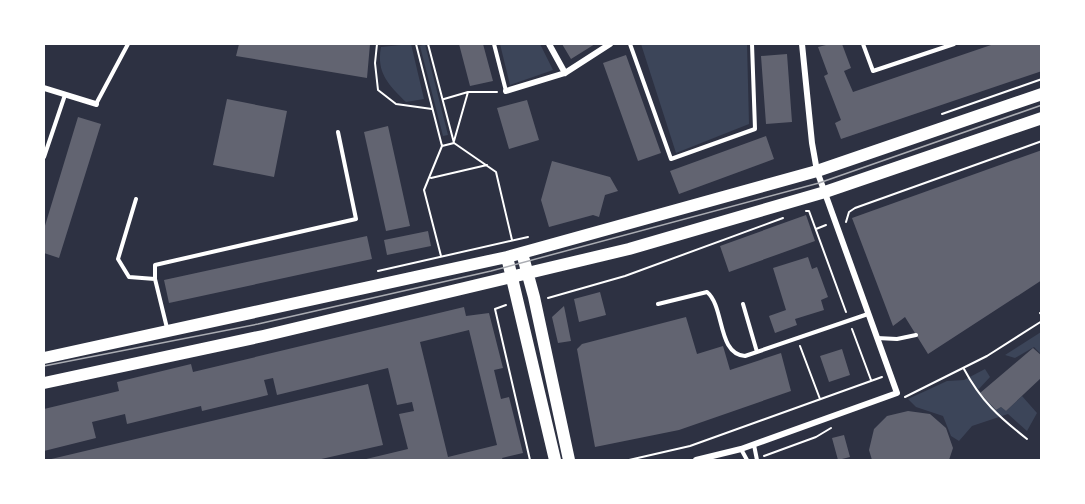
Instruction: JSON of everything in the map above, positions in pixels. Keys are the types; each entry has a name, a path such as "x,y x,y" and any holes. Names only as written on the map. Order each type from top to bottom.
{"main road":[{"path":"44,358 522,253 817,171 1041,94"},
{"path":"44,383 263,336 629,249 825,192 1041,118"},
{"path":"522,253 569,460"},
{"path":"507,256 555,460"}],"street":[{"path":"549,44 565,73"},
{"path":"506,92 565,73 610,44"},
{"path":"696,460 754,445 897,393 817,171 812,143 804,44"},
{"path":"44,88 96,104"}],"lane":[{"path":"96,104 128,44"},
{"path":"494,44 506,92"},
{"path":"630,44 671,159 755,129 752,44"},
{"path":"863,44 873,71 954,44"},
{"path":"44,157 64,95"},
{"path":"168,332 155,279 155,265 356,219 338,132"},
{"path":"136,199 118,259 129,277 155,279"},
{"path":"658,304 707,292 713,300 733,352 745,356 869,314"},
{"path":"743,304 757,352"},
{"path":"877,338 897,339 916,335"},
{"path":"754,445 757,460"},
{"path":"741,449 747,460"}],"path":[{"path":"377,44 375,63 378,90 396,104 432,109"},
{"path":"416,44 442,146 424,190 441,256"},
{"path":"428,44 454,143 496,171 512,240"},
{"path":"442,99 468,92 506,92"},
{"path":"454,143 468,92"},
{"path":"846,225 849,213 855,208 1041,141"},
{"path":"442,146 454,143"},
{"path":"430,178 487,165"},
{"path":"804,210 809,212 871,381"},
{"path":"548,308 547,298 625,276 783,218"},
{"path":"378,271 533,236"},
{"path":"495,309 530,460"},
{"path":"904,398 963,368 1041,321"},
{"path":"798,339 820,399"},
{"path":"963,368 978,394 1000,417 1028,439"},
{"path":"629,460 690,446 890,374"},
{"path":"757,460 816,437 832,427"}],"shaded area":[{"path":"411,44 424,99 406,102 385,78 380,56 381,47"},
{"path":"425,44 448,135 443,136 420,46"},
{"path":"500,44 540,44 553,70 510,85"},
{"path":"641,44 747,44 749,124 676,153"},
{"path":"1041,332 1041,354 1034,347 1015,358 1005,355"},
{"path":"985,369 990,377 978,390 996,410 1001,407 1006,411 1022,396 1037,413 1027,431 1008,414 972,426 959,441 951,436 943,416 916,407 908,399 947,381 964,380"}],"building":[{"path":"239,44 370,44 367,78 236,56"},
{"path":"459,44 483,44 493,81 470,86"},
{"path":"562,44 595,44 571,59"},
{"path":"842,44 851,68 844,71 853,92 994,44 1042,44 1042,71 841,139 835,123 841,120 824,76 828,74 818,47"},
{"path":"787,54 792,122 766,124 761,56"},
{"path":"626,55 661,153 638,161 603,63"},
{"path":"227,99 287,111 274,177 213,165"},
{"path":"527,100 539,140 509,149 497,108"},
{"path":"78,117 101,124 59,258 44,253 44,229"},
{"path":"388,126 410,226 386,231 364,132"},
{"path":"766,136 774,159 679,194 670,171"},
{"path":"1042,150 1042,280 928,354 905,317 893,326 852,218"},
{"path":"552,161 610,177 618,191 605,195 599,217 593,215 549,227 541,200"},
{"path":"806,215 815,241 729,272 720,246"},
{"path":"428,231 431,246 387,255 384,240"},
{"path":"367,236 372,259 169,303 164,280"},
{"path":"808,257 812,269 817,267 828,297 821,300 824,310 795,319 797,325 775,333 769,316 786,310 773,268"},
{"path":"600,292 606,315 579,322 574,299"},
{"path":"564,306 571,341 558,343 552,317"},
{"path":"464,307 466,316 489,313 503,368 494,370 501,399 509,397 523,453 502,458 503,460 362,460 408,449 399,414 414,411 412,402 397,405 388,368 277,395 273,378 264,380 268,395 202,411 201,406 127,424 125,414 92,422 96,438 44,451 44,409 119,391 117,382 191,364 193,372","holes":["469,330 497,445 448,457 420,342"]},
{"path":"686,317 697,354 723,346 730,370 781,353 791,391 679,430 595,447 577,349 582,344"},
{"path":"1033,348 1042,356 1042,377 1006,411 1001,407 996,410 980,393"},
{"path":"842,349 850,375 829,382 820,356"},
{"path":"368,384 383,445 317,460 47,460"},
{"path":"908,411 930,414 946,428 953,448 949,460 872,460 869,450 874,429 887,416"},
{"path":"844,435 850,457 838,460 832,438"}],"tram line":[{"path":"44,366 258,324 491,271 819,183 1042,105"}]}
